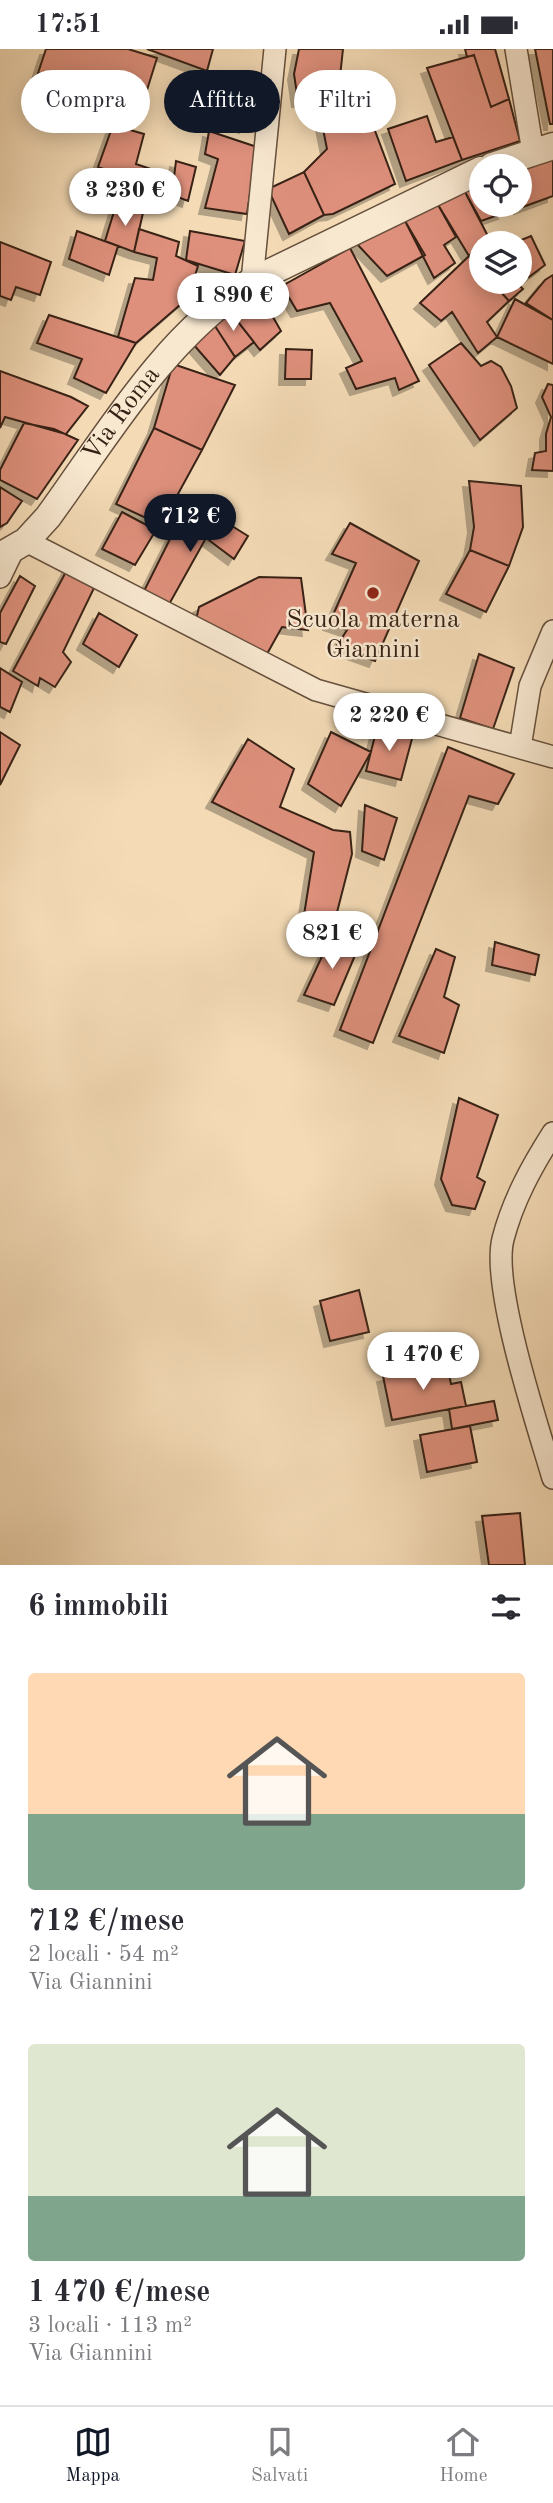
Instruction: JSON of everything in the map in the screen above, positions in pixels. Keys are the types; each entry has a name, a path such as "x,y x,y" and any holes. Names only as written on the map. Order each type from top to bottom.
{"street":[{"path":"251,281 275,49"},
{"path":"516,49 543,149"},
{"name":"Via Roma","path":"13,549 48,517 175,344 218,304 251,281 469,176"},
{"path":"0,577 13,549 316,690 553,757"},
{"path":"520,747 530,686 553,631"},
{"path":"553,1133 526,1176 502,1241 502,1288 553,1478"}],"building":[{"path":"46,49 128,49 157,58 150,80 150,70 39,70"},
{"path":"147,49 213,49 207,70"},
{"path":"299,49 343,49 341,70 295,70"},
{"path":"465,49 495,49 509,99 491,107 474,55 467,57"},
{"path":"535,49 553,49 553,124 550,124"},
{"path":"474,55 491,107 509,99 520,141 480,154 469,154 469,158 462,160 427,68"},
{"path":"427,116 436,142 453,137 462,160 406,181 389,133 396,133 396,126"},
{"path":"110,133 141,133 144,134 136,164 174,177 176,161 196,167 188,201 98,167"},
{"path":"209,133 257,147 247,214 205,208 218,159 205,154"},
{"path":"324,133 376,133 395,184 333,214 324,215 304,172 327,149"},
{"path":"553,155 553,196 532,204 532,163"},
{"path":"304,172 324,215 289,234 268,189"},
{"path":"464,190 469,200 469,217 478,217 485,231 469,231 469,256 437,203"},
{"path":"437,203 456,237 444,245 455,263 434,278 405,221"},
{"path":"116,205 143,213 134,252 105,241"},
{"path":"405,221 425,255 387,276 357,244"},
{"path":"139,229 179,242 176,256 198,266 188,298 136,343 118,337 135,278 153,280 157,258 134,252"},
{"path":"77,231 118,246 109,275 69,259"},
{"path":"190,231 245,241 235,275 186,260"},
{"path":"532,238 545,265 532,275"},
{"path":"0,242 51,262 40,295 16,287 11,300 0,296"},
{"path":"350,248 419,381 399,390 395,378 356,389 346,368 362,361 330,303 297,311 282,286"},
{"path":"469,256 469,294 503,294 509,301 487,322 497,337 478,353 452,312 441,321 420,303"},
{"path":"553,275 553,320 526,303 545,280"},
{"path":"257,289 281,331 260,350 228,309"},
{"path":"503,294 517,294 509,301"},
{"path":"515,299 553,320 553,364 497,337"},
{"path":"228,309 254,342 235,357 213,323"},
{"path":"49,315 136,343 106,393 74,378 82,359 37,343"},
{"path":"213,323 235,357 220,375 193,344"},
{"path":"461,343 481,366 491,361 501,367 511,386 517,408 480,440 429,365"},
{"path":"286,349 312,350 311,379 285,379"},
{"path":"173,364 235,385 202,450 154,428"},
{"path":"0,371 88,406 66,434 5,417 0,428"},
{"path":"548,384 553,385 553,471 532,470 535,453 546,451 546,434 551,417 542,397"},
{"path":"24,423 54,429 78,440 37,499 0,480 0,470"},
{"path":"154,428 202,450 161,525 116,504"},
{"path":"469,481 521,486 523,527 509,566 470,550 474,527"},
{"path":"0,487 22,501 7,523 0,527"},
{"path":"208,511 248,536 234,559 206,538 167,608 142,595 181,517 196,527"},
{"path":"122,512 156,530 135,565 102,549"},
{"name":"Scuola materna Giannini","path":"350,523 419,561 375,661 336,647 347,630 329,624 356,563 332,554"},
{"path":"470,550 509,566 486,612 446,594"},
{"path":"68,568 96,584 63,652 71,662 55,687 40,678 38,686 13,671"},
{"path":"20,576 35,586 6,644 0,642 0,613"},
{"path":"259,577 301,578 308,630 282,627 267,654 196,620 199,607"},
{"path":"99,613 137,635 119,667 83,644"},
{"path":"479,654 514,668 493,729 460,718"},
{"path":"0,668 22,682 10,712 0,707"},
{"path":"377,728 413,735 401,780 366,771"},
{"path":"0,732 20,745 0,785"},
{"path":"331,732 371,752 341,806 308,784"},
{"path":"248,739 294,769 280,807 333,830 350,832 352,854 335,920 304,915 314,852 212,802"},
{"path":"448,747 514,774 498,804 469,796 373,1043 340,1030"},
{"path":"365,805 397,818 384,860 362,851"},
{"path":"331,937 359,946 334,1005 304,995"},
{"path":"495,942 539,955 535,975 492,965"},
{"path":"436,949 455,957 444,997 459,1005 444,1053 399,1036"},
{"path":"459,1098 498,1115 477,1177 485,1182 475,1209 452,1205 441,1179"},
{"path":"359,1290 369,1332 330,1341 320,1301"},
{"path":"447,1364 451,1384 461,1382 466,1406 392,1420 383,1376"},
{"path":"494,1401 498,1420 452,1429 449,1409"},
{"path":"470,1426 477,1462 427,1472 420,1435"},
{"path":"520,1513 525,1565 489,1565 482,1516"}],"place":[{"name":"Scuola materna Giannini","path":"373,593"}]}
